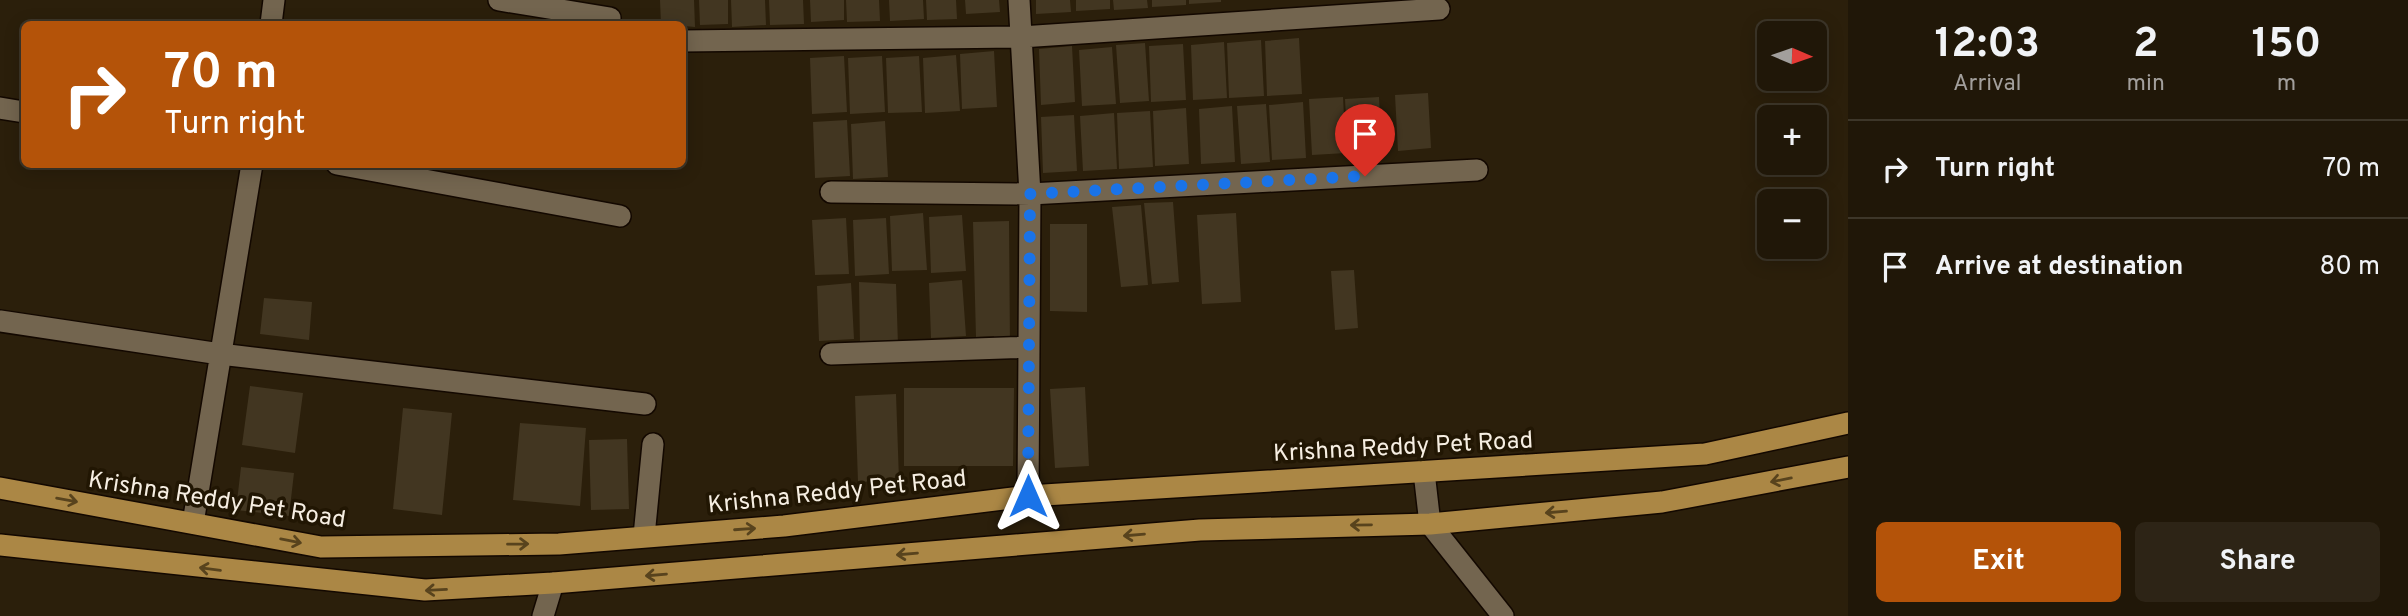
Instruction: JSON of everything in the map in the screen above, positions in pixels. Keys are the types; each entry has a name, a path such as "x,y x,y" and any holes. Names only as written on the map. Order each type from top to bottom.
{"main road":[{"name":"Krishna Reddy Pet Road","path":"0,488 321,547 559,544 784,526 1028,496 1704,454 1848,423"},
{"path":"0,545 425,590 553,583 1200,530 1430,524 1662,502 1848,467"}],"street":[{"path":"271,21 274,0"},
{"path":"499,0 610,18"},
{"path":"1019,0 1030,194 1028,496"},
{"path":"686,41 1021,37 1439,9"},
{"path":"0,108 21,112"},
{"path":"193,523 251,168"},
{"path":"359,168 620,216"},
{"path":"831,192 1030,194 1477,170"},
{"path":"0,321 219,354 645,404"},
{"path":"831,354 1029,347"},
{"path":"644,536 653,444"},
{"path":"1424,472 1430,524 1503,616"},
{"path":"543,616 553,583"}],"building":[{"path":"660,0 694,0 695,27 686,26 686,21 661,21"},
{"path":"699,0 728,0 728,24 700,25"},
{"path":"731,0 765,0 766,25 732,27"},
{"path":"769,0 803,0 804,24 770,25"},
{"path":"810,0 844,0 844,20 811,22"},
{"path":"846,0 879,0 880,21 847,22"},
{"path":"889,0 923,0 924,19 890,21"},
{"path":"926,0 956,0 957,19 927,20"},
{"path":"965,0 999,0 1000,12 966,14"},
{"path":"1036,0 1070,0 1071,12 1036,14"},
{"path":"1076,0 1110,0 1110,9 1076,11"},
{"path":"1113,0 1147,0 1148,8 1114,10"},
{"path":"1152,0 1186,0 1186,5 1152,7"},
{"path":"1189,0 1221,0 1221,2 1189,4"},
{"path":"1299,38 1302,94 1267,96 1265,41"},
{"path":"1261,40 1264,96 1229,98 1227,43"},
{"path":"1224,42 1227,98 1193,100 1191,45"},
{"path":"1145,43 1149,101 1120,103 1116,45"},
{"path":"1183,44 1186,100 1151,102 1149,46"},
{"path":"1072,46 1075,102 1041,105 1039,49"},
{"path":"1112,47 1116,104 1082,106 1079,50"},
{"path":"994,51 997,107 962,109 960,54"},
{"path":"956,55 960,111 925,113 923,58"},
{"path":"844,56 847,112 812,114 810,58"},
{"path":"882,56 885,112 850,114 848,58"},
{"path":"919,56 922,112 888,113 886,58"},
{"path":"1428,93 1431,148 1398,151 1395,95"},
{"path":"1343,97 1346,153 1312,155 1309,99"},
{"path":"1379,97 1382,153 1348,155 1345,99"},
{"path":"1303,102 1306,158 1272,160 1269,105"},
{"path":"1266,104 1270,162 1241,164 1237,106"},
{"path":"1232,106 1235,162 1201,164 1199,109"},
{"path":"1186,108 1189,164 1155,166 1153,111"},
{"path":"1150,111 1153,167 1119,169 1117,113"},
{"path":"1114,113 1117,169 1083,171 1080,116"},
{"path":"1074,115 1077,171 1043,173 1041,117"},
{"path":"847,120 850,176 815,178 813,122"},
{"path":"885,121 888,177 853,179 851,124"},
{"path":"1173,202 1179,282 1152,284 1144,203"},
{"path":"1141,205 1148,285 1121,287 1112,207"},
{"path":"923,213 927,270 892,271 890,216"},
{"path":"1236,213 1241,302 1202,304 1197,215"},
{"path":"962,215 966,271 931,273 929,217"},
{"path":"846,218 849,274 815,275 812,220"},
{"path":"886,218 889,274 855,276 853,220"},
{"path":"1009,221 1010,347 995,346 994,336 976,337 973,222"},
{"path":"1050,224 1087,224 1087,312 1050,311"},
{"path":"1354,270 1358,328 1335,330 1331,271"},
{"path":"962,280 966,336 931,338 929,283"},
{"path":"859,282 896,284 898,345 860,345"},
{"path":"851,283 854,339 819,341 817,286"},
{"path":"264,298 312,302 309,340 260,334"},
{"path":"250,386 303,393 295,453 242,445"},
{"path":"1085,387 1089,466 1055,468 1050,389"},
{"path":"904,388 1014,388 1013,466 904,466"},
{"path":"896,394 899,480 858,482 855,396"},
{"path":"403,408 452,413 442,515 393,509"},
{"path":"520,423 586,428 580,506 513,500"},
{"path":"627,439 629,509 591,510 589,440"},
{"path":"241,467 294,473 289,516 236,510"}],"route":[{"path":"1028,496 1030,194 1365,176"}]}
